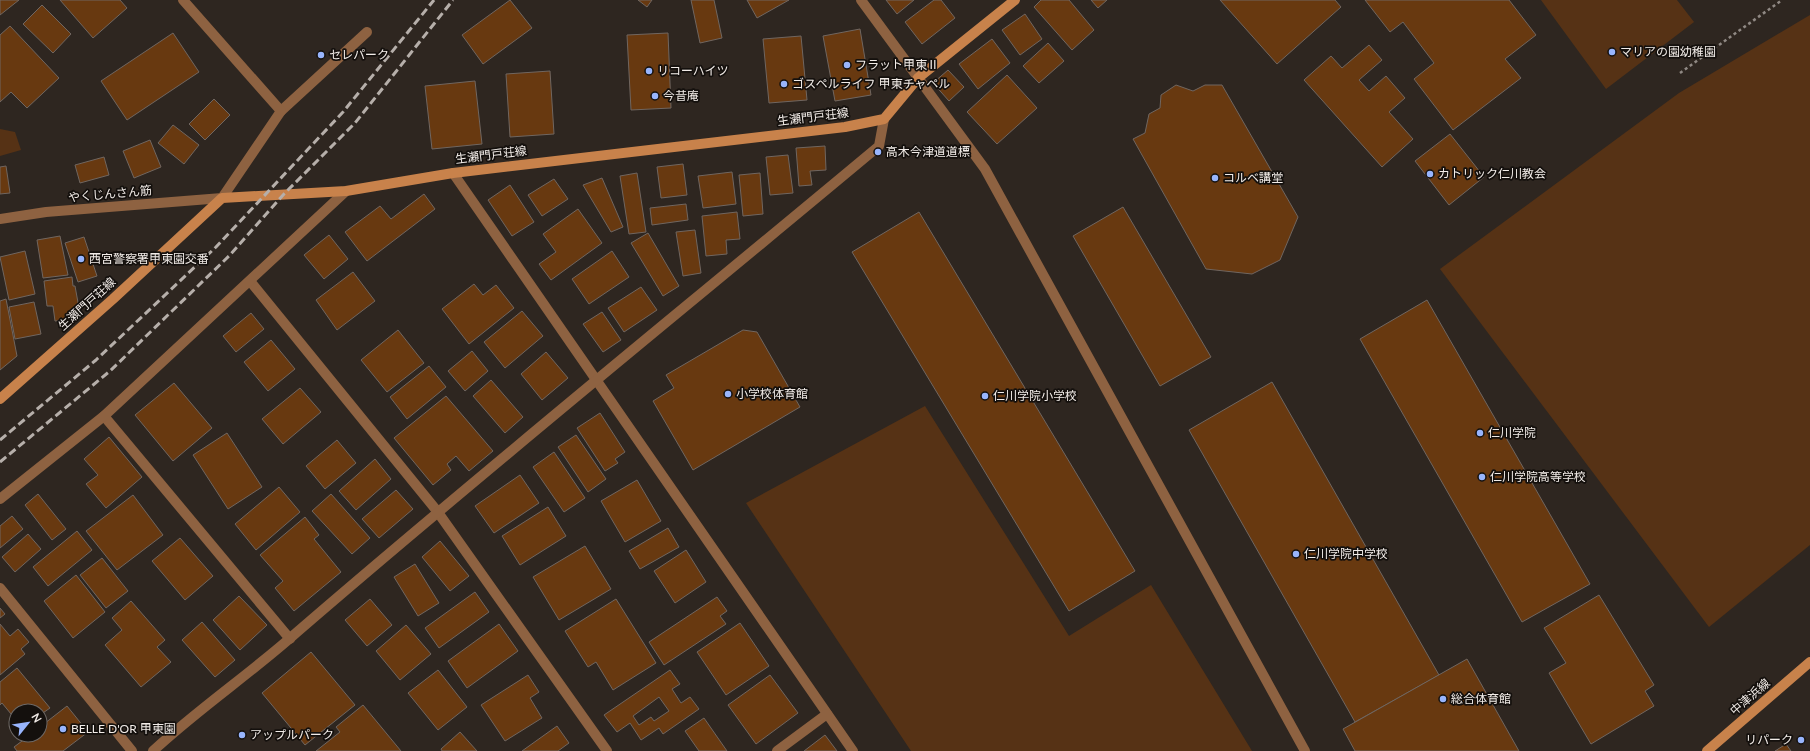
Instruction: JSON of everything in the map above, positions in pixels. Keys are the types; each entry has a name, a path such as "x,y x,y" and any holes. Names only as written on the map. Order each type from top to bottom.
{"main road":[{"path":"884,119 918,78 1015,0"},
{"name":"生瀬門戸荘線","path":"0,399 113,299 222,198 346,191 453,173 845,127 884,119"},
{"name":"中津浜線","path":"1707,751 1810,662"}],"street":[{"path":"182,0 281,111"},
{"path":"861,0 985,169 1305,751"},
{"path":"222,198 281,111 367,32"},
{"path":"153,751 290,639 437,511 597,381 879,146 884,119"},
{"path":"453,173 854,751"},
{"path":"0,499 104,416 346,191"},
{"name":"やくじんさん筋","path":"0,219 46,212 222,198"},
{"path":"250,281 437,511 607,751"},
{"path":"104,416 290,639"},
{"path":"0,588 132,751"},
{"path":"777,751 827,714"}],"path":[{"path":"1680,73 1782,0"}],"shaded area":[{"name":"マリアの園幼稚園","path":"1541,0 1677,0 1694,22 1606,89"},
{"path":"1810,15 1810,545 1709,627 1440,269 1679,93"},
{"path":"0,129 15,132 21,150 0,156"},
{"path":"925,406 1069,636 1151,585 1252,751 911,751 746,503"}],"building":[{"path":"0,0 19,0 0,15"},
{"path":"60,0 120,0 127,8 93,38"},
{"path":"510,0 532,28 483,64 462,35"},
{"path":"638,0 652,0 647,7"},
{"path":"691,0 714,0 722,38 700,43"},
{"path":"747,0 789,0 757,18"},
{"path":"886,0 914,0 897,14"},
{"path":"934,0 941,0 955,18 922,44 905,22"},
{"path":"1041,0 1069,0 1094,30 1072,50 1034,7"},
{"path":"1091,0 1107,0 1098,8"},
{"path":"1220,0 1335,0 1341,7 1277,64"},
{"path":"1365,0 1509,0 1536,35 1505,59 1521,78 1453,130 1414,79 1434,63 1403,22 1390,32"},
{"path":"42,5 71,34 53,53 23,24"},
{"path":"1025,14 1042,39 1020,55 1002,30"},
{"path":"10,26 59,78 27,108 11,92 0,102 0,35"},
{"name":"フラット甲東Ⅱ","path":"860,29 871,95 835,101 823,36"},
{"path":"173,33 199,72 127,120 101,81"},
{"name":"リコーハイツ","path":"668,33 671,108 631,110 627,35"},
{"path":"801,36 807,100 769,103 763,39"},
{"path":"992,39 1010,63 978,89 959,64"},
{"path":"1048,43 1064,61 1039,83 1023,66"},
{"path":"1369,45 1382,60 1359,80 1369,91 1386,76 1405,98 1389,112 1413,139 1382,167 1304,80 1331,56 1342,68"},
{"path":"948,70 964,87 949,101 933,83"},
{"path":"550,71 554,134 510,137 506,74"},
{"path":"1007,75 1037,108 997,144 967,112"},
{"path":"475,81 482,144 432,149 425,86"},
{"name":"コルベ講堂","path":"1176,85 1193,91 1205,85 1222,85 1298,217 1280,260 1252,274 1206,269 1133,139 1145,133 1149,114 1160,108 1161,95"},
{"path":"214,99 230,115 205,140 189,124"},
{"path":"173,125 199,145 184,164 158,143"},
{"path":"1450,134 1484,177 1449,205 1415,161"},
{"path":"150,140 161,167 134,178 123,151"},
{"path":"825,146 826,170 810,171 812,185 799,186 796,148"},
{"path":"788,155 793,193 770,195 766,157"},
{"path":"104,157 109,175 80,183 75,165"},
{"path":"683,164 687,195 661,198 657,167"},
{"path":"6,166 10,193 0,194 0,167"},
{"path":"732,172 736,204 703,208 698,176"},
{"path":"637,173 646,232 629,234 620,176"},
{"path":"760,173 763,214 743,216 739,175"},
{"path":"602,178 623,227 611,232 583,185"},
{"path":"554,179 568,199 542,216 528,195"},
{"path":"510,185 534,222 512,236 488,200"},
{"path":"424,194 435,209 367,261 345,232 380,206 391,219"},
{"path":"686,204 688,220 652,225 650,208"},
{"path":"1123,207 1211,357 1160,386 1073,236"},
{"path":"578,209 602,243 551,280 539,264 556,252 543,234"},
{"path":"737,212 740,239 726,240 727,254 706,256 702,216"},
{"path":"919,212 1135,571 1069,611 852,252"},
{"path":"695,230 701,273 683,276 676,232"},
{"path":"648,233 679,286 663,296 631,243"},
{"path":"329,235 348,259 324,279 304,255"},
{"path":"60,236 68,275 43,278 37,240"},
{"name":"西宮警察署甲東園交番","path":"84,237 97,276 78,282 65,243"},
{"path":"25,251 35,294 9,300 0,257"},
{"path":"612,251 629,277 589,304 572,279"},
{"path":"353,272 375,301 337,330 316,300"},
{"path":"72,277 79,308 66,320 55,321 53,306 47,306 44,281"},
{"path":"474,284 483,295 496,285 514,308 469,344 442,309"},
{"path":"641,287 657,310 624,332 608,308"},
{"path":"6,299 17,356 0,370 0,301"},
{"path":"1427,300 1590,584 1522,622 1360,339"},
{"path":"34,302 41,334 15,339 9,307"},
{"path":"522,311 543,336 505,368 484,342"},
{"path":"602,312 621,340 603,352 583,324"},
{"path":"251,313 264,329 236,352 223,336"},
{"path":"398,330 424,363 387,392 361,360"},
{"name":"小学校体育館","path":"743,330 757,332 800,407 693,470 653,401 674,388 666,375"},
{"path":"271,340 295,369 268,391 244,362"},
{"path":"472,351 488,371 465,391 448,371"},
{"path":"546,352 568,378 542,400 521,374"},
{"path":"429,366 446,387 407,419 390,397"},
{"path":"491,380 523,417 505,433 473,396"},
{"path":"1272,382 1439,675 1355,722 1189,430"},
{"path":"174,383 212,428 173,461 135,415"},
{"path":"300,388 321,412 283,444 262,419"},
{"path":"446,396 493,451 469,471 456,456 447,464 451,470 433,485 394,438"},
{"path":"600,413 625,452 615,459 618,463 605,471 577,428"},
{"path":"227,433 262,487 228,509 193,455"},
{"path":"576,435 606,479 588,492 558,447"},
{"path":"109,437 142,477 106,508 86,484 98,475 84,459"},
{"path":"337,440 356,463 325,489 306,466"},
{"path":"554,452 585,498 564,512 533,467"},
{"path":"375,459 391,479 356,510 339,491"},
{"path":"520,475 539,503 494,533 475,506"},
{"path":"637,480 661,521 625,542 601,501"},
{"path":"279,487 300,512 256,550 235,524"},
{"path":"396,490 413,509 379,538 362,519"},
{"path":"38,494 66,529 52,540 25,505"},
{"path":"331,494 370,538 352,554 312,511"},
{"path":"133,495 163,535 117,570 86,531"},
{"path":"548,507 566,536 520,565 502,536"},
{"path":"12,516 23,529 0,548 0,526"},
{"path":"305,517 319,535 314,539 341,572 294,611 275,588 283,581 260,555"},
{"path":"668,528 679,547 640,569 629,551"},
{"path":"77,531 92,550 48,586 33,567"},
{"path":"28,534 41,549 15,572 2,557"},
{"path":"180,538 213,576 185,600 152,561"},
{"path":"440,541 469,576 450,591 422,557"},
{"path":"585,546 611,589 559,620 533,577"},
{"path":"686,550 706,582 675,603 654,571"},
{"path":"102,558 128,591 106,608 80,575"},
{"path":"415,564 439,603 418,616 394,577"},
{"path":"76,575 105,612 73,638 44,601"},
{"path":"475,592 489,612 439,648 425,628"},
{"path":"1599,595 1654,685 1645,691 1654,706 1591,744 1549,673 1566,663 1544,628"},
{"path":"239,596 267,625 240,650 213,620"},
{"path":"717,597 727,611 720,616 726,624 664,665 649,642"},
{"path":"370,599 392,625 367,646 345,620"},
{"path":"616,599 656,663 613,690 596,662 588,667 565,631"},
{"path":"131,601 165,640 157,647 171,662 141,687 105,645 122,630 112,618"},
{"path":"0,608 5,614 0,618"},
{"path":"202,622 235,660 215,677 182,640"},
{"path":"740,623 769,666 726,695 697,652"},
{"path":"0,624 10,636 18,629 29,642 21,649 25,654 0,675"},
{"path":"499,624 518,651 467,688 448,661"},
{"path":"406,625 431,654 400,680 376,651"},
{"path":"311,652 355,705 305,745 262,693"},
{"name":"総合体育館","path":"1467,659 1519,751 1355,751 1343,729"},
{"path":"17,668 46,703 8,703 8,710 2,703 0,705 0,682"},
{"path":"438,670 467,707 438,730 408,693"},
{"path":"670,670 680,684 672,689 681,703 690,697 699,709 663,734 659,728 641,740 630,723 617,732 604,715","holes":["659,697 669,711 654,721 651,717 639,725 633,716"]},
{"path":"528,675 539,692 530,698 542,718 505,741 481,705"},
{"path":"770,675 798,713 756,744 728,705"},
{"path":"363,705 401,751 316,751 340,732 336,727"},
{"name":"BELLE D'OR 甲東園","path":"67,706 88,732 63,751 17,751 14,747 19,743 48,743 48,721"},
{"path":"704,718 727,751 699,751 685,731"},
{"path":"557,726 569,743 558,751 522,751"},
{"path":"460,732 477,751 442,751 441,749"},
{"path":"825,735 837,751 804,751"},
{"path":"1786,744 1791,751 1775,751"}],"railway":[{"path":"0,440 96,360 216,247 343,112 434,0"},
{"path":"0,462 110,371 229,256 284,194 355,123 453,0"}],"place":[{"name":"マリアの園幼稚園","path":"1612,52"},
{"name":"セレパーク","path":"321,55"},
{"name":"フラット甲東Ⅱ","path":"847,65"},
{"name":"リコーハイツ","path":"649,71"},
{"name":"ゴスペルライフ 甲東チャペル","path":"784,84"},
{"name":"今昔庵","path":"655,96"},
{"name":"高木今津道道標","path":"878,152"},
{"name":"カトリック仁川教会","path":"1430,174"},
{"name":"コルベ講堂","path":"1215,178"},
{"name":"西宮警察署甲東園交番","path":"81,259"},
{"name":"小学校体育館","path":"728,394"},
{"name":"仁川学院小学校","path":"985,396"},
{"name":"仁川学院","path":"1480,433"},
{"name":"仁川学院高等学校","path":"1482,477"},
{"name":"仁川学院中学校","path":"1296,554"},
{"name":"総合体育館","path":"1443,699"},
{"name":"BELLE D'OR 甲東園","path":"63,729"},
{"name":"アップルパーク","path":"242,735"},
{"name":"リパーク","path":"1801,740"}]}
